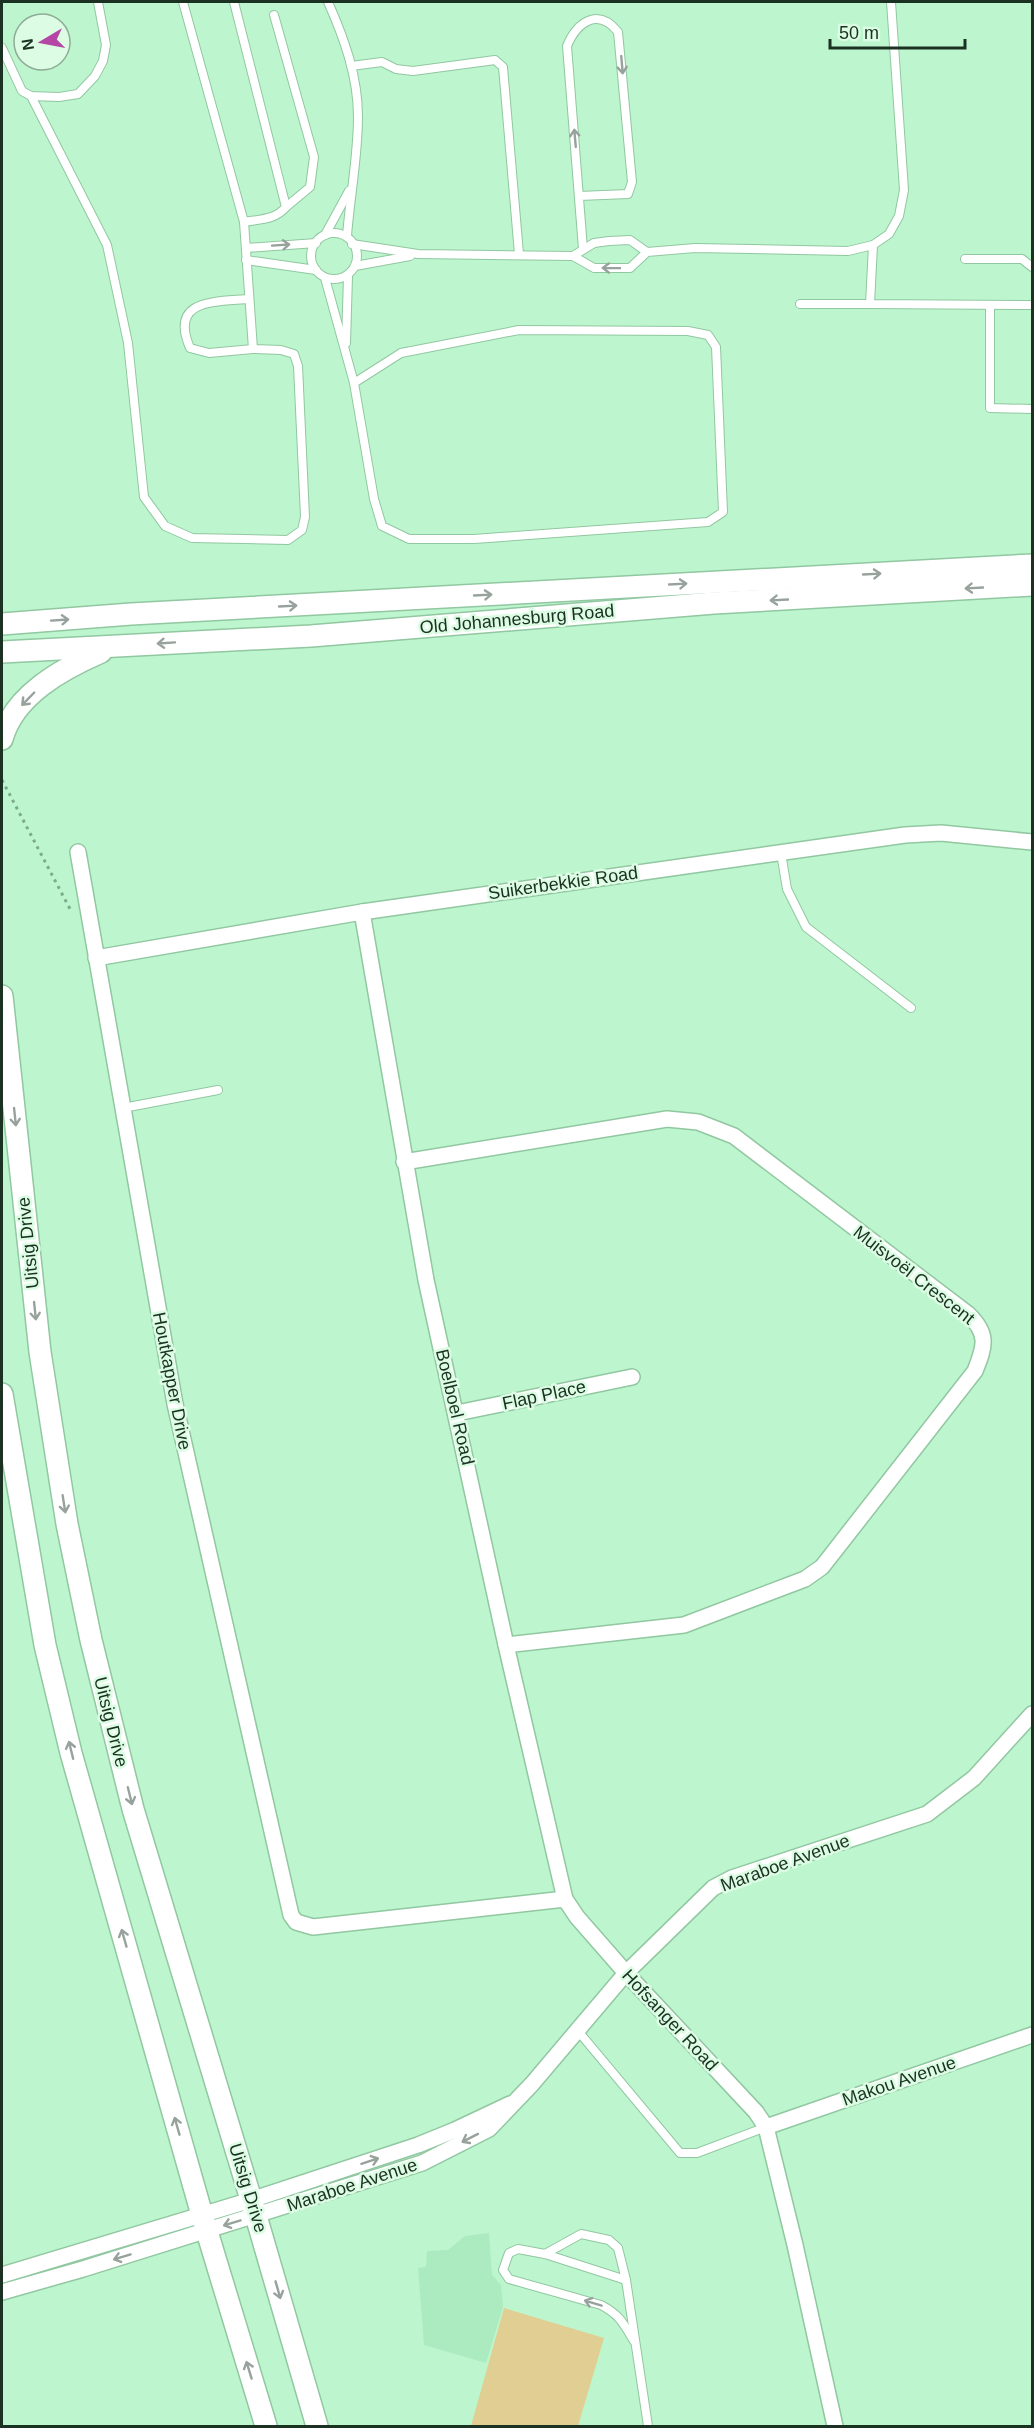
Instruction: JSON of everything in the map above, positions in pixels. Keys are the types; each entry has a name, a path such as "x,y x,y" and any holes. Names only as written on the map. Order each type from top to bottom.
{"main road":[{"name":"Old Johannesburg Road","path":"2,624 131,614 1032,565"},
{"name":"Old Johannesburg Road","path":"2,652 322,635 714,603 1032,585"},
{"path":"2,739 5,727 27,698 57,674 112,646"},
{"name":"Uitsig Drive","path":"2,996 40,1352 68,1524 91,1640 133,1809 254,2208 317,2427"},
{"path":"2,1395 45,1645 71,1753 205,2223 266,2427"}],"street":[{"name":"Suikerbekkie Road","path":"96,958 362,912 905,835 941,833 1032,842"},
{"name":"Houtkapper Drive","path":"78,852 175,1404 287,1906 296,1922 313,1927 565,1899"},
{"name":"Boelboel Road","path":"362,912 426,1280 457,1413 506,1645 565,1899"},
{"name":"Muisvoël Crescent","path":"404,1162 667,1119 698,1122 734,1136 968,1314 982,1330 984,1348 975,1371 816,1573 684,1625 506,1645"},
{"name":"Flap Place","path":"457,1413 632,1377"},
{"name":"Maraboe Avenue","path":"2,2292 254,2208 418,2145 515,2102 626,1973 713,1888 723,1882 927,1814 974,1778 1032,1714"},
{"name":"Hofsanger Road","path":"565,1899 626,1973 756,2112 766,2127 795,2245 835,2427"},
{"name":"Makou Avenue","path":"766,2127 1032,2035"},
{"name":"Maraboe Avenue","path":"2,2275 205,2223"}],"lane":[{"path":"2,48 22,91 31,96 59,97 78,94 95,76 103,61 106,45 98,2"},
{"path":"183,2 244,222 253,349"},
{"path":"234,2 286,207"},
{"path":"328,2 343,37 351,66 358,116 346,236"},
{"path":"352,244 418,254 573,256 594,268 630,268 647,252 695,248 848,251 873,245 889,234 899,216 904,190 891,2"},
{"path":"244,222 272,218 310,187 314,158 274,15"},
{"path":"579,196 628,194 632,182 618,32 609,22 603,20 588,20 578,26 567,46 583,249"},
{"path":"351,66 382,62 396,69 412,71 495,60 503,66 519,254"},
{"path":"31,96 107,245 128,343 144,497 165,526 192,538 288,540 302,531 305,517 298,366 294,354 281,350 253,349 209,353 190,348 185,337 186,316 200,304 248,299"},
{"path":"325,235 333,232 346,236 352,244 357,255 356,266 348,276 337,280 326,278 316,270 312,260 316,243 325,235 351,187"},
{"path":"573,256 594,243 630,240 647,252"},
{"path":"246,248 316,243"},
{"path":"870,304 873,245"},
{"path":"356,266 418,254"},
{"path":"965,259 1022,259 1032,267"},
{"path":"246,260 316,270"},
{"path":"345,354 348,276"},
{"path":"326,278 354,383 374,499 382,526 409,539 474,538 708,522 723,512 716,347 708,334 688,331 519,330 401,353 354,383"},
{"path":"800,304 1032,305"},
{"path":"990,305 990,408 1032,409"},
{"path":"781,852 787,889 806,927 911,1008"},
{"path":"123,1108 218,1090"},
{"path":"578,2031 675,2149 680,2152 697,2153 766,2127"},
{"path":"545,2254 576,2235 609,2240 618,2248 626,2280 633,2341 648,2427"},
{"path":"626,2280 545,2254 513,2250 509,2253 504,2273 509,2279 601,2305 611,2310 619,2316 633,2341"}],"path":[{"path":"2,780 74,916"}],"shaded area":[{"path":"489,2233 492,2275 501,2285 503,2307 486,2363 424,2345 418,2268 426,2267 427,2251 448,2250 465,2236"},
{"path":"504,2308 604,2338 578,2426 471,2426"}]}
